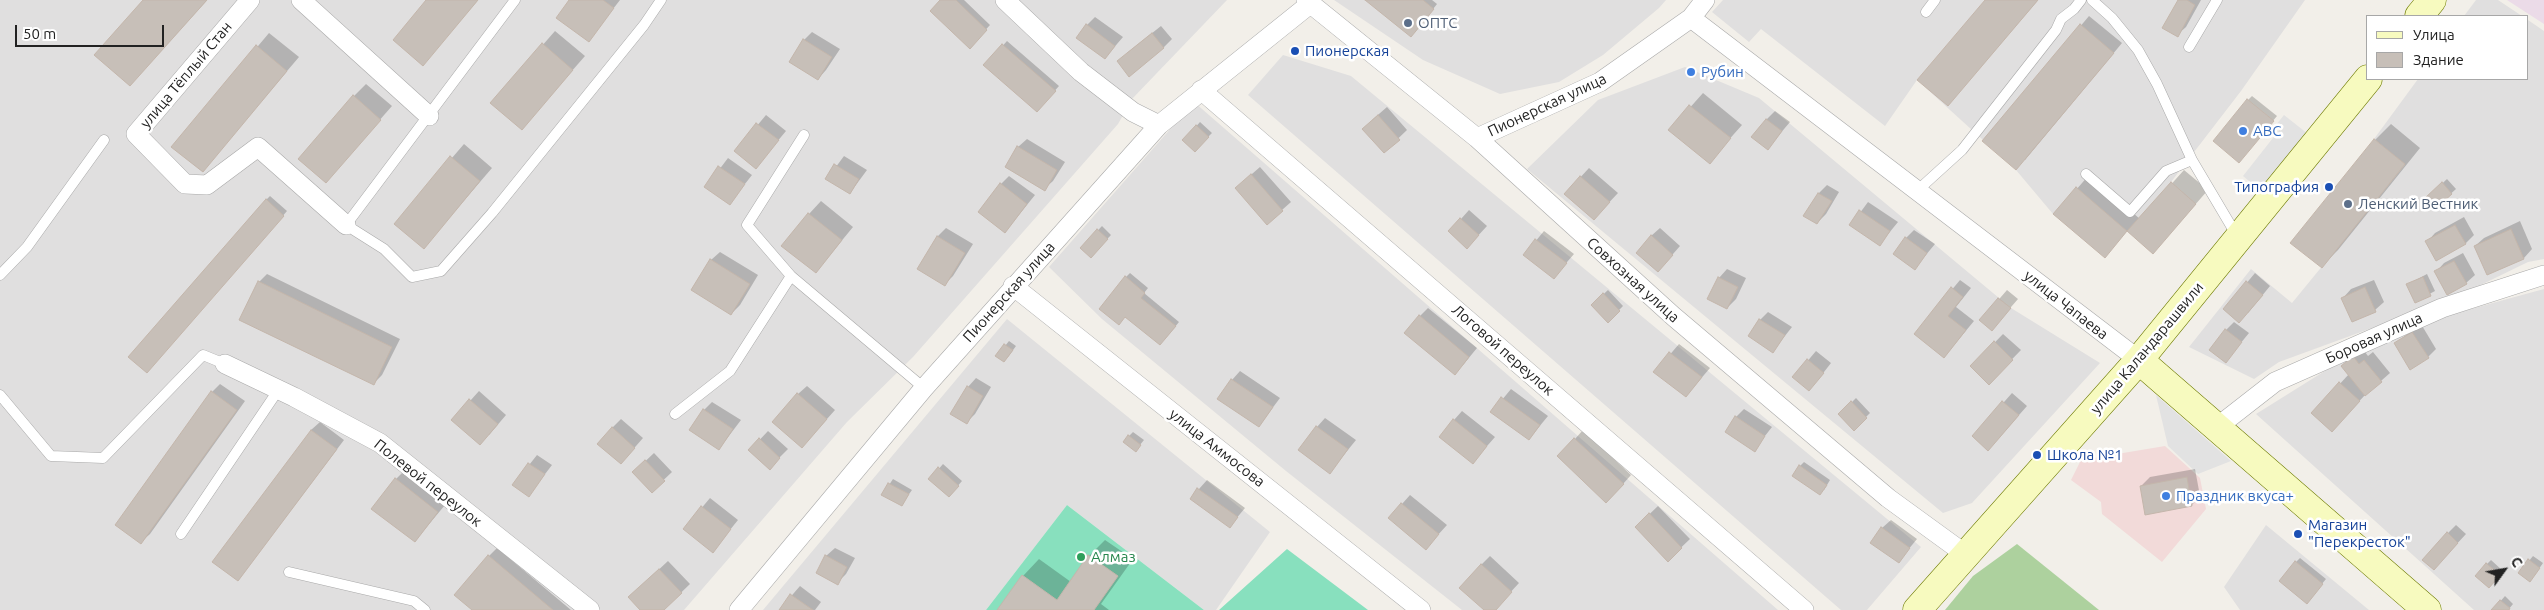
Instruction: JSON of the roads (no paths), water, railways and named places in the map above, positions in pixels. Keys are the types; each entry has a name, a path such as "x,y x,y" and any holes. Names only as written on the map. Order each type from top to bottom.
{"main road":[{"path":"2420,15 2432,0"},
{"name":"улица Каландарашвили","path":"1916,610 2139,360 2367,80"},
{"name":"улица Чапаева","path":"2139,360 2427,610"}],"street":[{"name":"улица Тёплый Стан","path":"250,0 136,134 185,184 207,185 258,147 346,225"},
{"path":"301,0 429,116"},
{"path":"1005,0 1081,72 1133,112 1159,125"},
{"name":"Пионерская улица","path":"1477,138 1600,82 1690,18 1705,0"},
{"name":"Пионерская улица","path":"738,610 924,388 1013,286 1159,125 1308,2"},
{"name":"Совхозная улица","path":"1308,2 1477,138 1680,322 1888,498 1965,554"},
{"name":"улица Чапаева","path":"1690,18 2139,360"},
{"name":"Логовой переулок","path":"1202,90 1804,610"},
{"name":"Боровая улица","path":"2216,428 2276,382 2442,308 2544,275"},
{"name":"улица Аммосова","path":"1013,286 1421,610"},
{"name":"Полевой переулок","path":"225,364 279,389 380,443 590,610"}],"lane":[{"path":"515,0 346,225 384,249 412,277 441,271 492,213 644,25 661,0"},
{"path":"1926,12 1935,0"},
{"path":"1918,190 1962,150 2056,30 2061,19 2074,9 2081,0"},
{"path":"2092,0 2112,18 2138,50 2157,84 2192,160 2238,238"},
{"path":"2189,47 2218,0"},
{"path":"804,135 747,225 791,276 924,388"},
{"path":"0,276 27,247 104,140"},
{"path":"2086,174 2130,212 2166,171 2192,160"},
{"path":"675,414 730,371 791,276"},
{"path":"0,395 51,456 103,458 203,355 225,364"},
{"path":"181,534 279,389"},
{"path":"290,572 414,601 425,610"}],"place":[{"name":"ОПТС","path":"1408,23"},
{"name":"Пионерская","path":"1295,51"},
{"name":"Рубин","path":"1691,72"},
{"name":"ABC","path":"2243,131"},
{"name":"Типография","path":"2329,187"},
{"name":"Ленский Вестник","path":"2348,204"},
{"name":"Школа №1","path":"2037,455"},
{"name":"Праздник вкуса+","path":"2166,496"},
{"name":"Магазин \"Перекресток\"","path":"2298,534"},
{"name":"Алмаз","path":"1081,557"}]}
